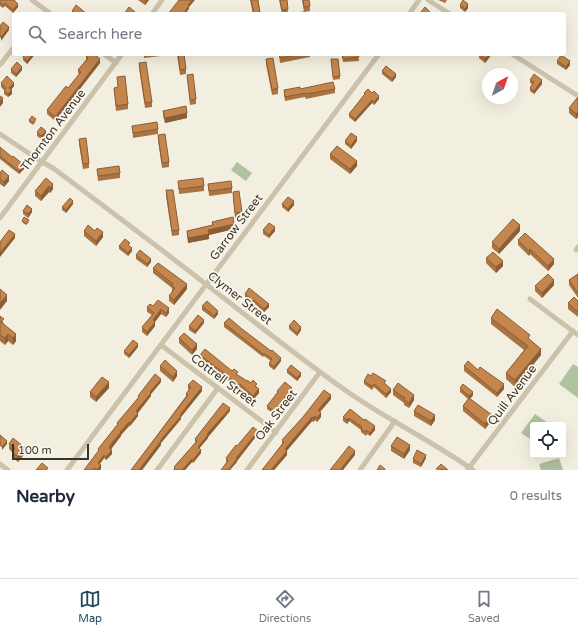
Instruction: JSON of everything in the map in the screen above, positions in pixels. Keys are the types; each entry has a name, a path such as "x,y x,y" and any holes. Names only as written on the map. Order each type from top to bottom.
{"street":[{"path":"32,0 47,12"},
{"path":"153,12 162,0"},
{"path":"410,12 419,0"},
{"path":"428,0 447,12"},
{"path":"0,66 12,49"},
{"path":"107,56 116,63"},
{"name":"Thornton Avenue","path":"0,218 121,56"},
{"name":"Garrow Street","path":"67,470 377,56"},
{"path":"515,56 578,96"},
{"name":"Clymer Street","path":"0,134 53,168 115,214 320,372 358,399 470,469"},
{"path":"530,299 578,335"},
{"name":"Quill Avenue","path":"470,469 572,331"},
{"name":"Cottrell Street","path":"160,345 276,432"},
{"name":"Oak Street","path":"247,470 320,372"},
{"path":"157,470 218,388"},
{"path":"360,470 395,422"},
{"path":"0,464 8,470"}],"green space":[{"path":"237,162 252,173 246,181 231,170"},
{"path":"573,364 578,367 578,398 559,384"},
{"path":"535,414 547,422 530,422 530,439 521,433"},
{"path":"559,458 563,470 541,470 539,464"}],"building":[{"path":"0,0 14,0 18,4 13,10 5,3 3,5"},
{"path":"179,0 192,0 184,12 170,12"},
{"path":"251,0 258,0 260,12 254,12"},
{"path":"280,0 287,0 288,9 282,10"},
{"path":"303,0 309,0 310,6 304,7"},
{"path":"463,0 468,4 465,9 460,5"},
{"path":"76,5 85,12 74,12 72,11"},
{"path":"129,7 135,12 125,12"},
{"path":"425,7 430,12 421,12"},
{"path":"3,22 9,27 0,37 0,26"},
{"path":"24,56 31,56 27,61"},
{"path":"86,56 96,56 100,59 55,117 47,110 66,86 68,88 81,72 78,70 88,58"},
{"path":"178,56 184,56 186,69 180,70"},
{"path":"280,56 290,56 280,58"},
{"path":"342,56 359,57 343,59"},
{"path":"560,56 562,56 570,61 566,67 557,61"},
{"path":"273,58 278,88 272,90 266,59"},
{"path":"331,59 338,59 340,76 333,77"},
{"path":"17,62 22,67 16,74 11,69"},
{"path":"146,62 152,102 145,103 139,63"},
{"path":"386,66 396,74 392,79 382,71"},
{"path":"193,74 196,99 190,100 187,75"},
{"path":"534,74 542,80 534,91 530,88 534,82 530,80"},
{"path":"7,76 14,83 9,88 12,90 8,94 4,90 6,88 1,83"},
{"path":"125,76 128,104 116,106 114,88 118,87 117,77"},
{"path":"333,82 335,89 285,97 284,90 300,87 300,89"},
{"path":"368,89 372,93 374,91 379,96 374,102 372,100 355,119 349,114"},
{"path":"577,98 578,112 576,114 569,108"},
{"path":"186,106 187,113 165,118 163,111"},
{"path":"32,116 36,119 33,123 29,120"},
{"path":"157,122 158,129 133,133 132,126"},
{"path":"41,127 46,131 41,136 37,132"},
{"path":"351,133 357,137 351,146 345,141"},
{"path":"165,134 169,162 162,163 158,135"},
{"path":"86,138 89,163 83,164 79,139"},
{"path":"337,146 357,161 350,169 330,154"},
{"path":"0,147 24,165 19,171 0,156"},
{"path":"119,166 120,173 98,176 97,169"},
{"path":"2,170 9,176 4,182 0,178 0,173"},
{"path":"46,178 53,184 50,188 49,186 41,196 35,191"},
{"path":"203,178 204,186 179,189 178,181"},
{"path":"231,181 232,188 209,191 208,184"},
{"path":"166,190 173,190 179,230 172,231"},
{"path":"239,191 242,212 235,213 233,192"},
{"path":"288,197 294,201 288,209 282,204"},
{"path":"70,198 73,201 66,210 62,207"},
{"path":"27,205 32,209 28,214 23,211"},
{"path":"24,217 29,220 26,224 22,221"},
{"path":"233,217 234,224 208,230 209,234 188,238 187,231 213,225 212,222"},
{"path":"513,219 520,225 499,249 492,242"},
{"path":"269,223 275,227 269,235 263,230"},
{"path":"88,225 95,231 97,228 103,232 96,241 84,231"},
{"path":"9,230 15,234 0,253 0,242"},
{"path":"525,233 554,259 548,266 518,240"},
{"path":"125,239 130,243 128,245 132,248 128,253 119,246"},
{"path":"140,250 151,259 147,264 136,255"},
{"path":"493,252 503,261 496,267 486,258"},
{"path":"158,263 187,284 174,300 169,296 175,288 172,286 173,284 153,268"},
{"path":"548,274 554,280 542,293 535,286"},
{"path":"578,274 578,293 569,280"},
{"path":"249,288 269,304 264,309 245,294"},
{"path":"0,289 7,295 0,303"},
{"path":"574,297 578,301 578,312 568,303"},
{"path":"158,300 169,308 166,313 161,309 153,320 155,322 147,332 142,327 154,313 147,307 150,304 153,306"},
{"path":"207,301 218,311 214,316 202,306"},
{"path":"497,309 530,335 528,338 541,349 515,380 506,373 528,346 491,318"},
{"path":"198,315 204,320 195,331 189,326"},
{"path":"0,316 4,319 1,322 16,334 13,338 8,334 5,338 0,335"},
{"path":"229,318 281,358 274,367 269,363 272,359 264,353 263,354 224,323"},
{"path":"294,320 301,327 297,333 289,326"},
{"path":"184,333 197,344 192,350 179,338"},
{"path":"133,340 138,344 129,355 124,351"},
{"path":"205,349 232,371 234,369 238,372 236,374 251,383 253,380 257,384 255,386 259,389 253,396 240,384 239,385 200,355"},
{"path":"165,360 177,371 173,377 160,366"},
{"path":"468,361 478,370 480,367 504,384 497,393 464,366"},
{"path":"291,365 301,373 297,378 287,370"},
{"path":"373,373 386,381 384,383 391,389 386,394 374,384 372,386 364,381 368,374 371,376"},
{"path":"155,374 161,379 136,411 138,413 111,444 109,448 112,450 106,457 104,455 98,463 101,465 97,470 95,468 93,470 84,470 99,450 98,449 118,424 117,423 139,397 138,396"},
{"path":"102,377 109,382 96,397 90,392"},
{"path":"193,380 202,387 139,470 131,470 188,395 186,394 191,387 188,385"},
{"path":"285,382 292,388 274,411 267,406"},
{"path":"398,383 414,395 409,403 404,400 405,398 393,390"},
{"path":"463,384 473,392 469,396 460,388"},
{"path":"324,390 331,395 318,410 321,413 317,418 315,416 313,418 312,417 285,449 287,451 271,470 262,470 284,442 282,440 303,417"},
{"path":"469,398 492,415 485,424 463,406"},
{"path":"223,403 230,408 207,434 208,435 198,447 201,450 182,470 174,470 174,467 197,441 195,439"},
{"path":"418,405 435,415 431,421 414,411"},
{"path":"350,409 364,420 365,419 375,426 370,433 367,430 366,432 361,429 362,427 349,418 347,420 343,417"},
{"path":"253,427 258,431 228,470 221,470 228,460 226,458"},
{"path":"0,435 7,441 2,447 0,445"},
{"path":"397,437 410,445 404,454 391,446"},
{"path":"13,438 25,448 18,457 12,452 15,448 9,444"},
{"path":"349,446 355,451 340,470 330,470"},
{"path":"417,450 426,455 421,464 413,459"},
{"path":"42,463 48,468 46,470 36,470"},
{"path":"441,464 448,470 436,469"},
{"path":"380,465 385,469 385,470 377,470"}]}
